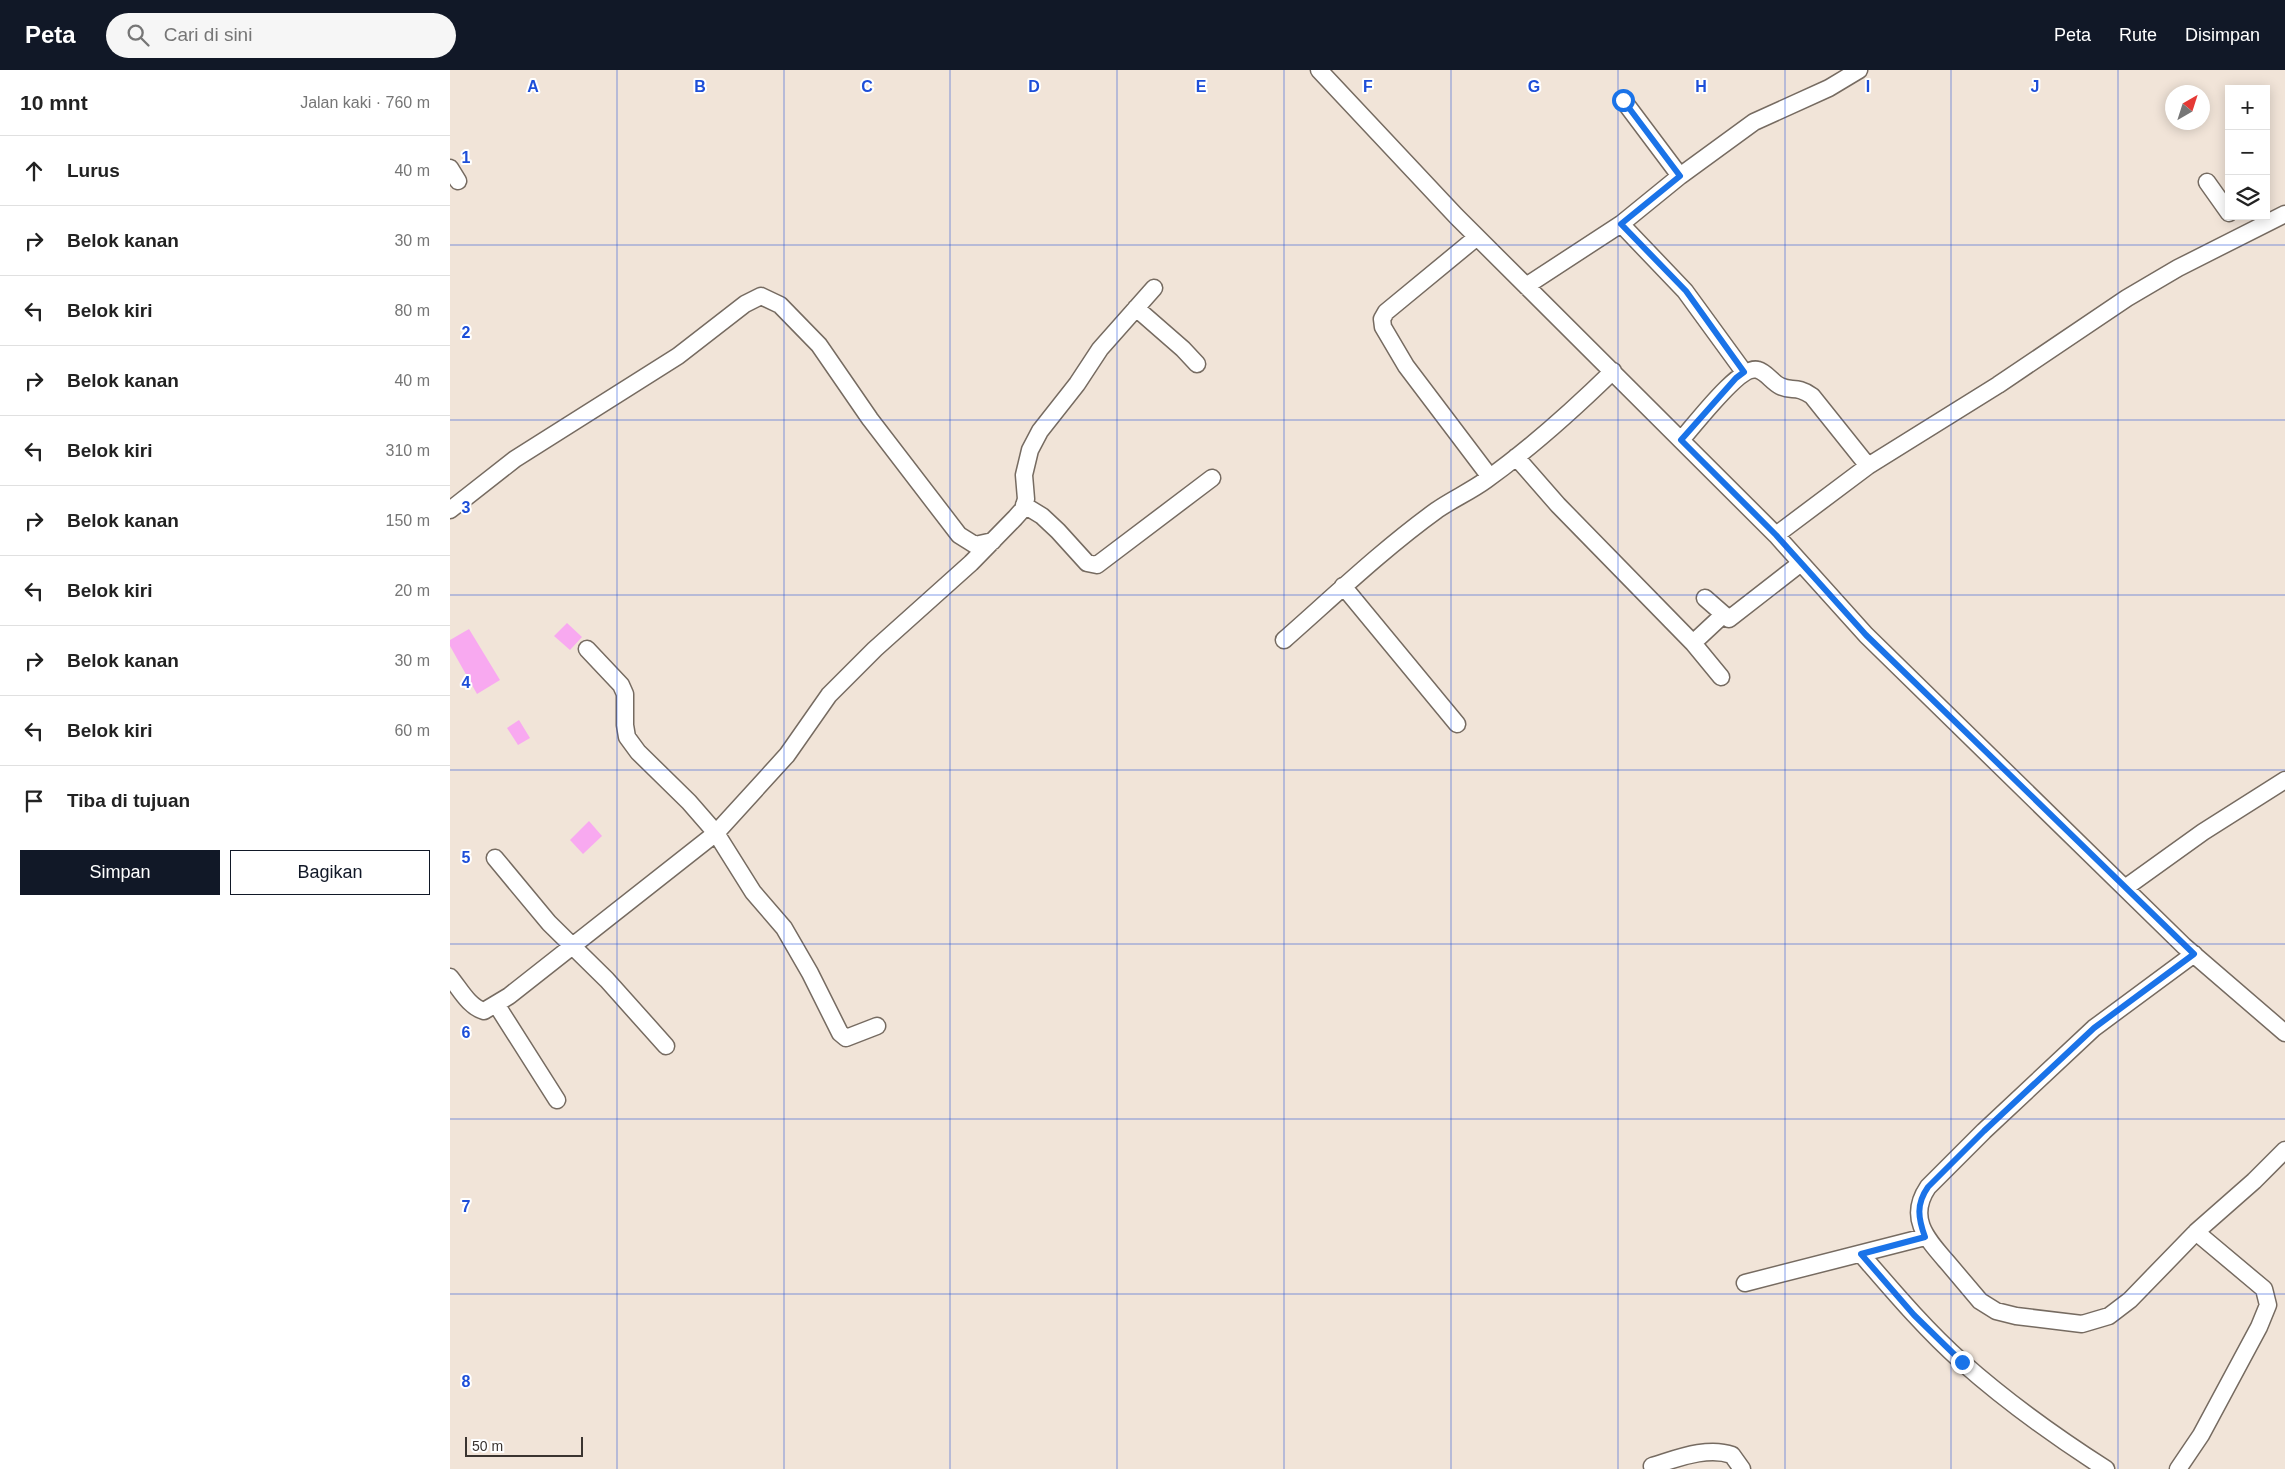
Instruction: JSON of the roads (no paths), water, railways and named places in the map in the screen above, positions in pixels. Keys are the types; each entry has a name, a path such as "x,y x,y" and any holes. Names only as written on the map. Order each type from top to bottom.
{"street":[{"path":"1320,70 1477,237 1776,535 1866,635 2194,954 2285,1033"},
{"path":"1526,286 1621,224 1680,176 1754,122 1830,88 1859,70"},
{"path":"1623,100 1680,176"},
{"path":"2208,182 2225,207"},
{"path":"1776,535 1868,466 1998,385 2127,298 2178,268 2285,214"},
{"path":"2234,220 2244,235"},
{"path":"1621,224 1686,291 1744,372"},
{"path":"1477,237 1386,312 1382,319 1383,327 1406,366 1490,477"},
{"path":"450,978 477,1010 484,1011 572,948 716,834 787,755 829,695 874,648 971,563 1015,518 1026,499 1024,475 1030,450 1040,431 1077,384 1100,349 1154,288"},
{"path":"450,510 516,459 678,356 744,304 760,296 780,304 819,345 870,419 959,535 975,545 993,541"},
{"path":"1136,308 1183,349 1197,364"},
{"path":"1681,440 1736,378 1751,369 1759,370 1780,387 1802,389 1812,396 1868,466"},
{"path":"1284,640 1343,586 1439,509 1490,477 1516,457 1578,405 1613,371"},
{"path":"1516,457 1558,505 1693,643 1721,677"},
{"path":"1024,505 1042,516 1087,563 1097,565 1212,478"},
{"path":"1705,598 1729,619 1801,563"},
{"path":"1343,586 1457,724"},
{"path":"1693,643 1723,615"},
{"path":"586,649 621,685 625,694 627,736 638,752 690,802 716,834 753,892 784,928 842,1036 846,1038 878,1026"},
{"path":"2125,888 2203,832 2285,780"},
{"path":"495,858 549,923 612,986 666,1046"},
{"path":"2194,954 2094,1028 1984,1131 1928,1187 1921,1197 1918,1207 1925,1237 1980,1301 1988,1307 2016,1316 2082,1324 2099,1320 2118,1310 2196,1232 2254,1181 2285,1150"},
{"path":"496,1004 557,1100"},
{"path":"2178,1469 2202,1434 2260,1327 2268,1305 2264,1290 2196,1232"},
{"path":"1744,1283 1925,1237"},
{"path":"1861,1254 1914,1315 1962,1362 2011,1403 2063,1441 2106,1469"},
{"path":"1652,1466 1699,1453 1712,1452 1732,1455 1742,1469"}]}
